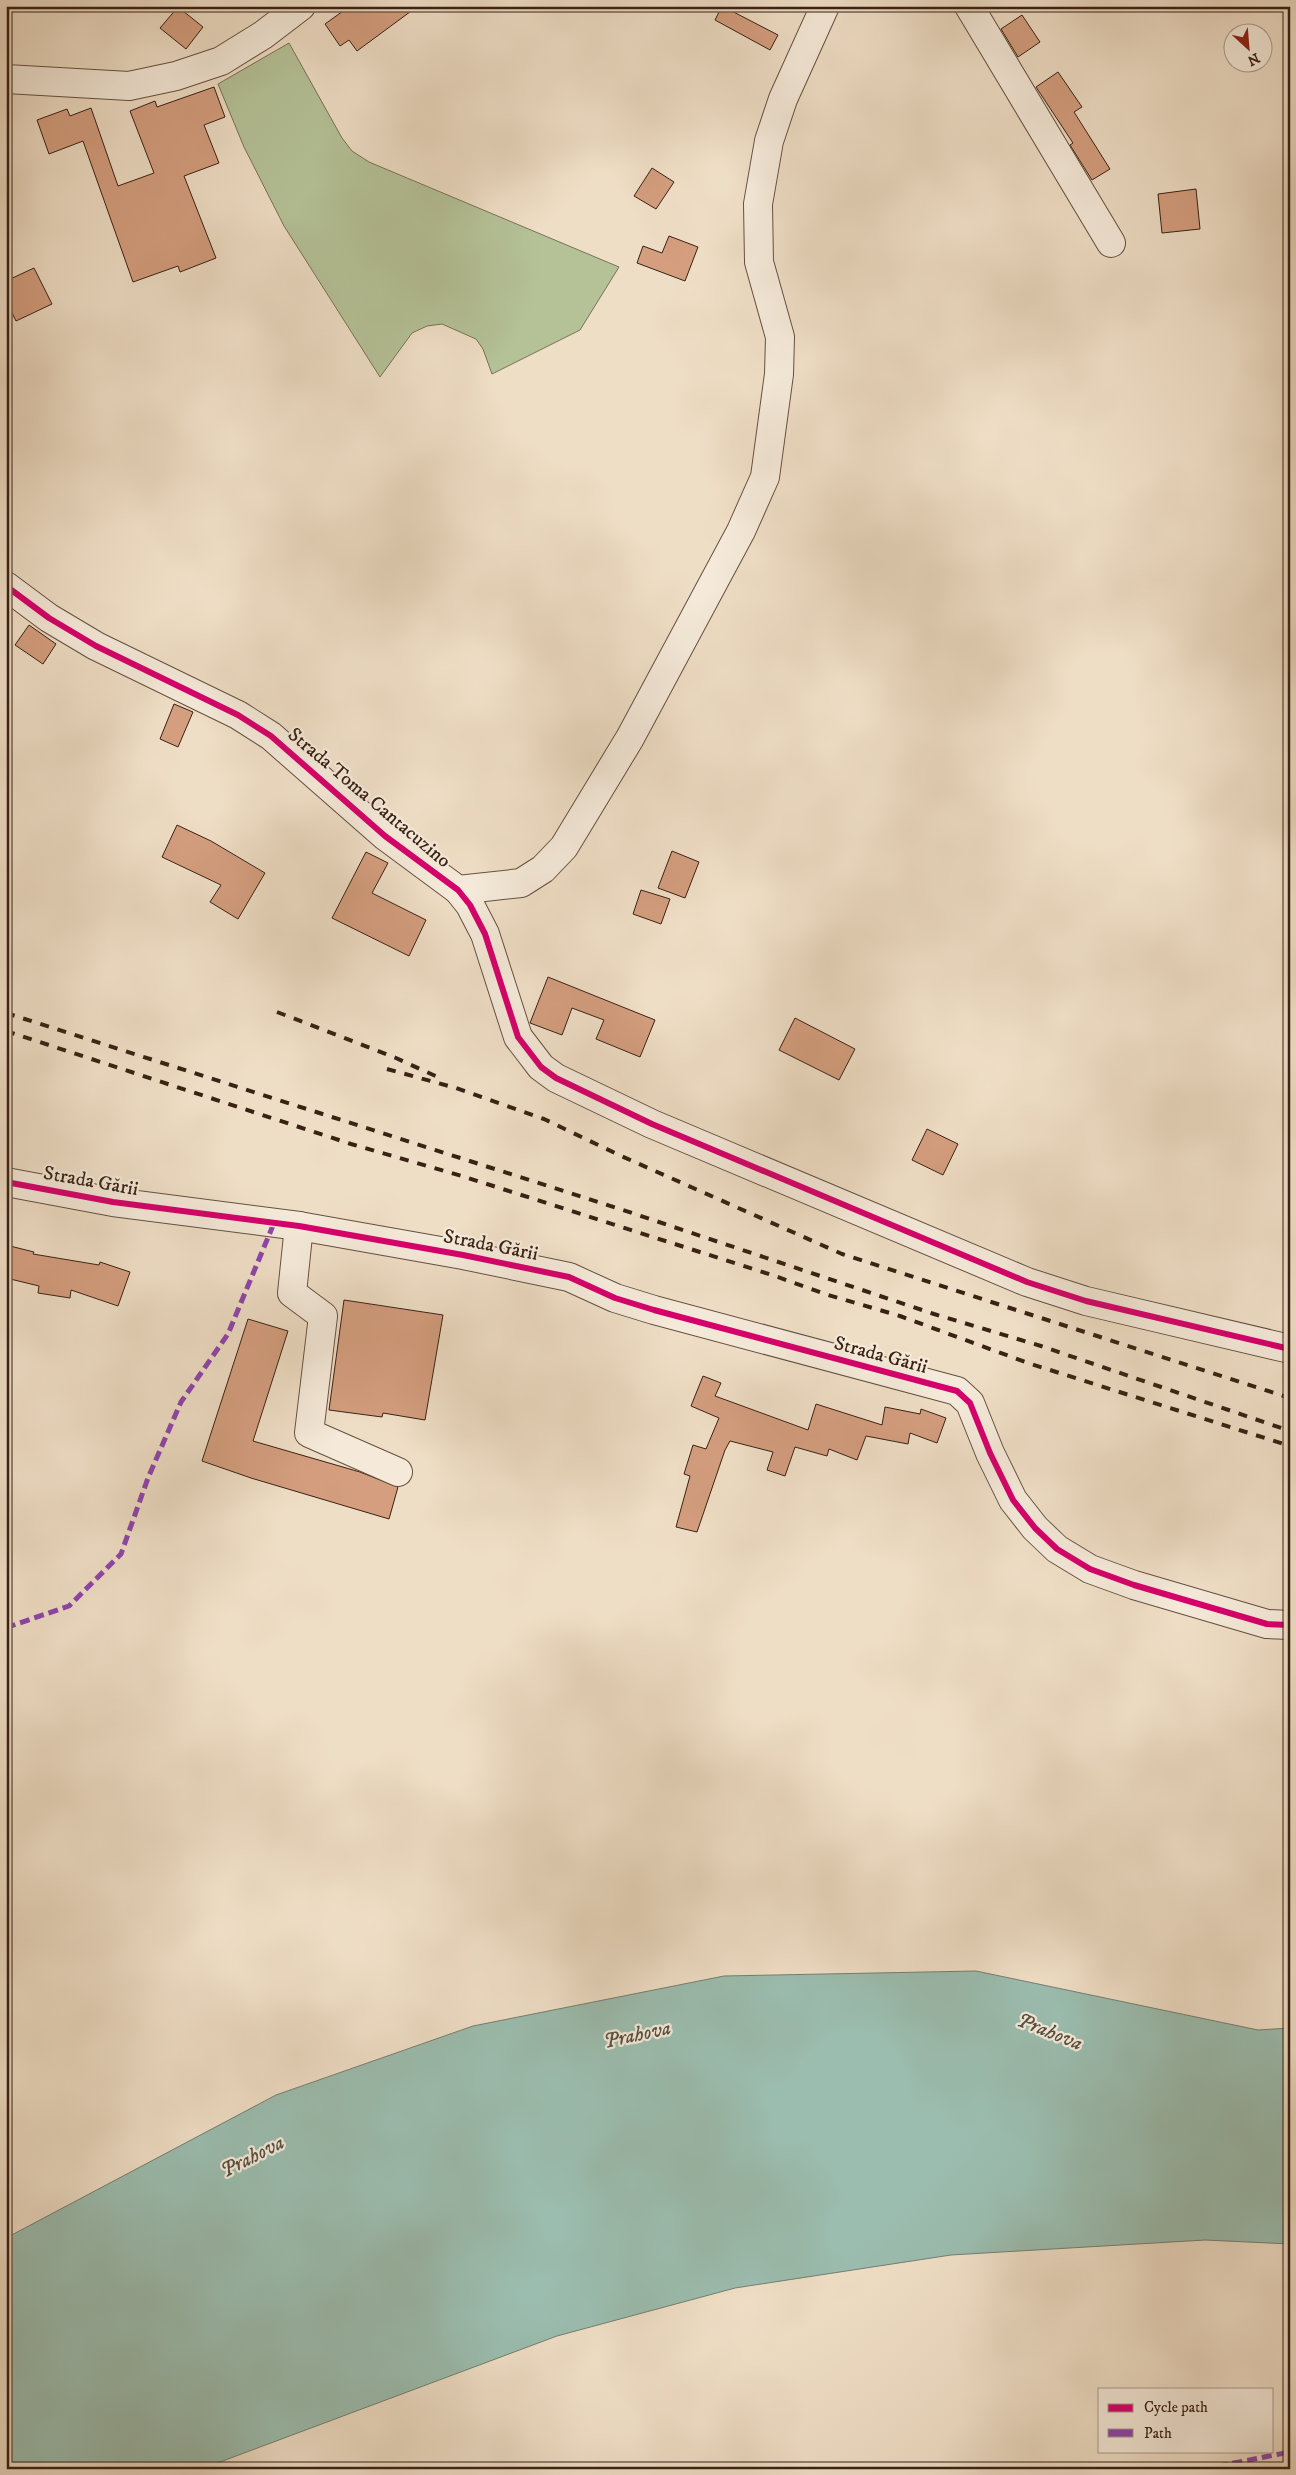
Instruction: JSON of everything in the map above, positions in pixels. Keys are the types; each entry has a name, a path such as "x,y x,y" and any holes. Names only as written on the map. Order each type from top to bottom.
{"street":[{"path":"6,79 129,86 176,76 222,61 262,35 301,6"},
{"path":"458,890 521,883 543,869 564,847 630,738 676,649 741,531 765,477 779,374 780,337 759,262 758,204 769,142 783,100 825,6"},
{"path":"969,6 1111,243"},
{"name":"Strada Toma Cantacuzino","path":"6,586 49,618 96,646 238,715 271,736 385,836 458,890 470,904 486,934 518,1037 529,1053 556,1078 652,1124 1028,1282 1094,1304 1290,1349"},
{"name":"Strada Gării","path":"6,1182 113,1202 299,1226 463,1255 570,1277 616,1298 654,1310 957,1391 970,1403 990,1452 1013,1500 1035,1528 1057,1549 1090,1569 1134,1585 1266,1624 1290,1625"},
{"path":"299,1226 292,1293 323,1316 309,1433 398,1472"}],"shaded area":[{"path":"289,43 342,138 352,151 369,162 619,267 580,330 492,374 483,349 476,339 442,324 427,326 412,333 380,377 284,226 244,147 218,84"}],"water":[{"name":"Prahova","path":"976,1971 1258,2030 1290,2028 1290,2244 1205,2240 951,2255 735,2288 557,2336 204,2468 6,2469 6,2238 276,2095 473,2026 724,1976"}],"building":[{"path":"350,6 418,6 357,51 349,40 340,46 325,24"},
{"path":"722,6 778,35 770,50 715,20"},
{"path":"178,7 203,27 186,49 160,28"},
{"path":"1022,15 1040,42 1018,57 1001,29"},
{"path":"1058,72 1082,107 1074,112 1110,169 1092,180 1070,145 1073,143 1036,87"},
{"path":"214,87 225,117 204,125 219,163 184,176 216,258 180,272 178,266 133,282 83,141 49,154 37,120 67,109 70,116 91,108 118,186 154,173 130,111 155,101 157,107"},
{"path":"652,168 674,182 656,209 634,196"},
{"path":"1196,189 1200,229 1162,233 1158,194"},
{"path":"669,236 698,247 685,281 637,263 643,246 662,253"},
{"path":"34,268 52,304 16,321 6,301 6,281"},
{"path":"29,625 56,644 43,664 15,645"},
{"path":"174,704 193,712 178,747 160,739"},
{"path":"177,825 211,841 265,873 238,919 210,902 221,885 162,857"},
{"path":"672,851 699,862 685,898 658,888"},
{"path":"366,852 388,863 372,893 426,920 409,956 332,918"},
{"path":"641,890 670,899 661,924 633,914"},
{"path":"548,977 655,1020 640,1057 596,1039 604,1020 572,1008 562,1035 530,1023"},
{"path":"795,1018 855,1049 839,1080 779,1050"},
{"path":"927,1129 958,1144 943,1175 912,1160"},
{"path":"6,1245 34,1252 33,1254 99,1265 100,1262 130,1272 118,1306 71,1290 70,1298 38,1293 39,1286 6,1278"},
{"path":"344,1300 443,1315 425,1420 383,1413 382,1417 329,1410"},
{"path":"248,1319 288,1331 253,1441 360,1472 398,1487 389,1519 251,1478 202,1461"},
{"path":"703,1376 721,1383 715,1396 808,1430 816,1404 882,1425 885,1407 920,1414 921,1409 946,1418 937,1443 910,1433 908,1444 866,1436 857,1460 829,1449 827,1456 795,1447 785,1476 767,1470 773,1452 730,1441 725,1450 697,1532 676,1527 690,1476 684,1474 693,1445 706,1449 719,1418 691,1406"}],"railway":[{"path":"277,1012 396,1058 442,1079"},
{"path":"6,1013 617,1208 934,1314 1041,1346 1290,1431"},
{"path":"6,1031 351,1144 465,1177 775,1276 825,1294 900,1316 1028,1363 1290,1446"},
{"path":"387,1069 456,1088 544,1119 619,1155 842,1254 1290,1398"}],"marked path":[{"path":"6,1624 11,1626 69,1606 121,1554 148,1478 181,1402 228,1334 274,1223"},
{"path":"1203,2469 1290,2452"}],"cycle path":[{"path":"6,586 49,618 96,646 238,715 271,736 385,836 458,890 470,905 485,934 518,1037 541,1067 556,1078 652,1124 1027,1282 1086,1301 1290,1349"},
{"path":"6,1182 113,1202 299,1226 463,1255 569,1277 615,1298 654,1310 957,1391 970,1403 990,1453 1013,1500 1035,1528 1057,1549 1090,1569 1134,1585 1267,1624 1290,1625"}]}
